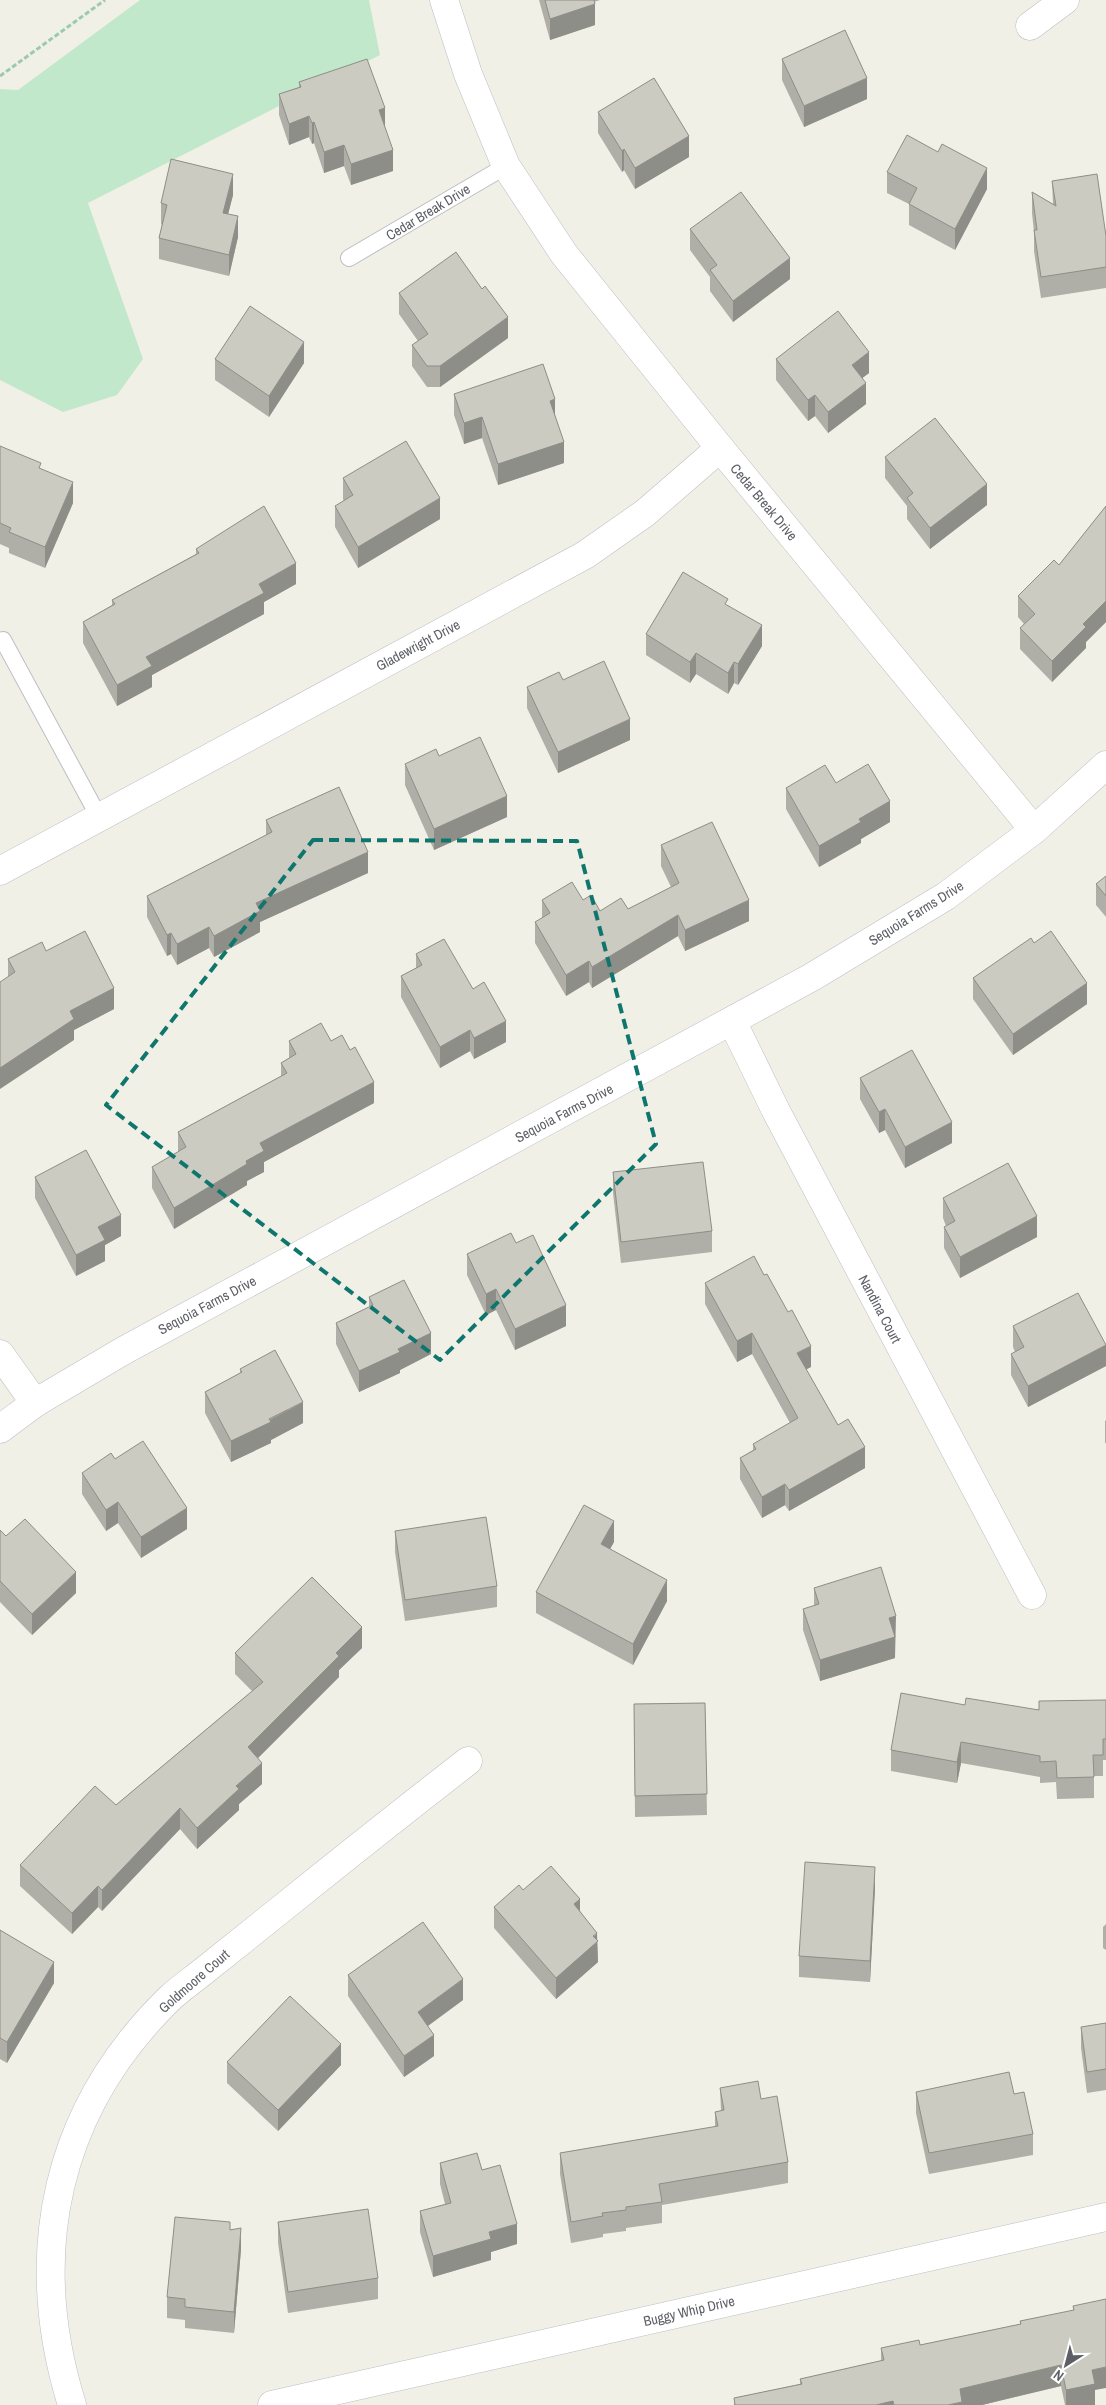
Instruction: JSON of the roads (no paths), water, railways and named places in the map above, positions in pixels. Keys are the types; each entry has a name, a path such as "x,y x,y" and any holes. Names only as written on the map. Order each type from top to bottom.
{"street":[{"name":"Cedar Break Drive","path":"444,0 468,74 506,166 564,254 720,448 1034,830"},
{"path":"1030,26 1065,0"},
{"name":"Gladewright Drive","path":"0,871 585,555 645,513 720,448"},
{"name":"Sequoia Farms Drive","path":"0,1429 35,1403 131,1346 812,977 946,896 1034,830 1106,765"},
{"name":"Nandina Court","path":"732,1021 776,1111 1032,1595"},
{"path":"0,1354 35,1403"},
{"name":"Goldmoore Court","path":"72,2405 59,2364 51,2311 50,2262 54,2219 62,2178 76,2137 97,2092 128,2044 171,1997 468,1760"},
{"name":"Buggy Whip Drive","path":"272,2405 1106,2217"}],"lane":[{"name":"Cedar Break Drive","path":"349,258 506,166"},
{"path":"3,640 99,817"}]}
